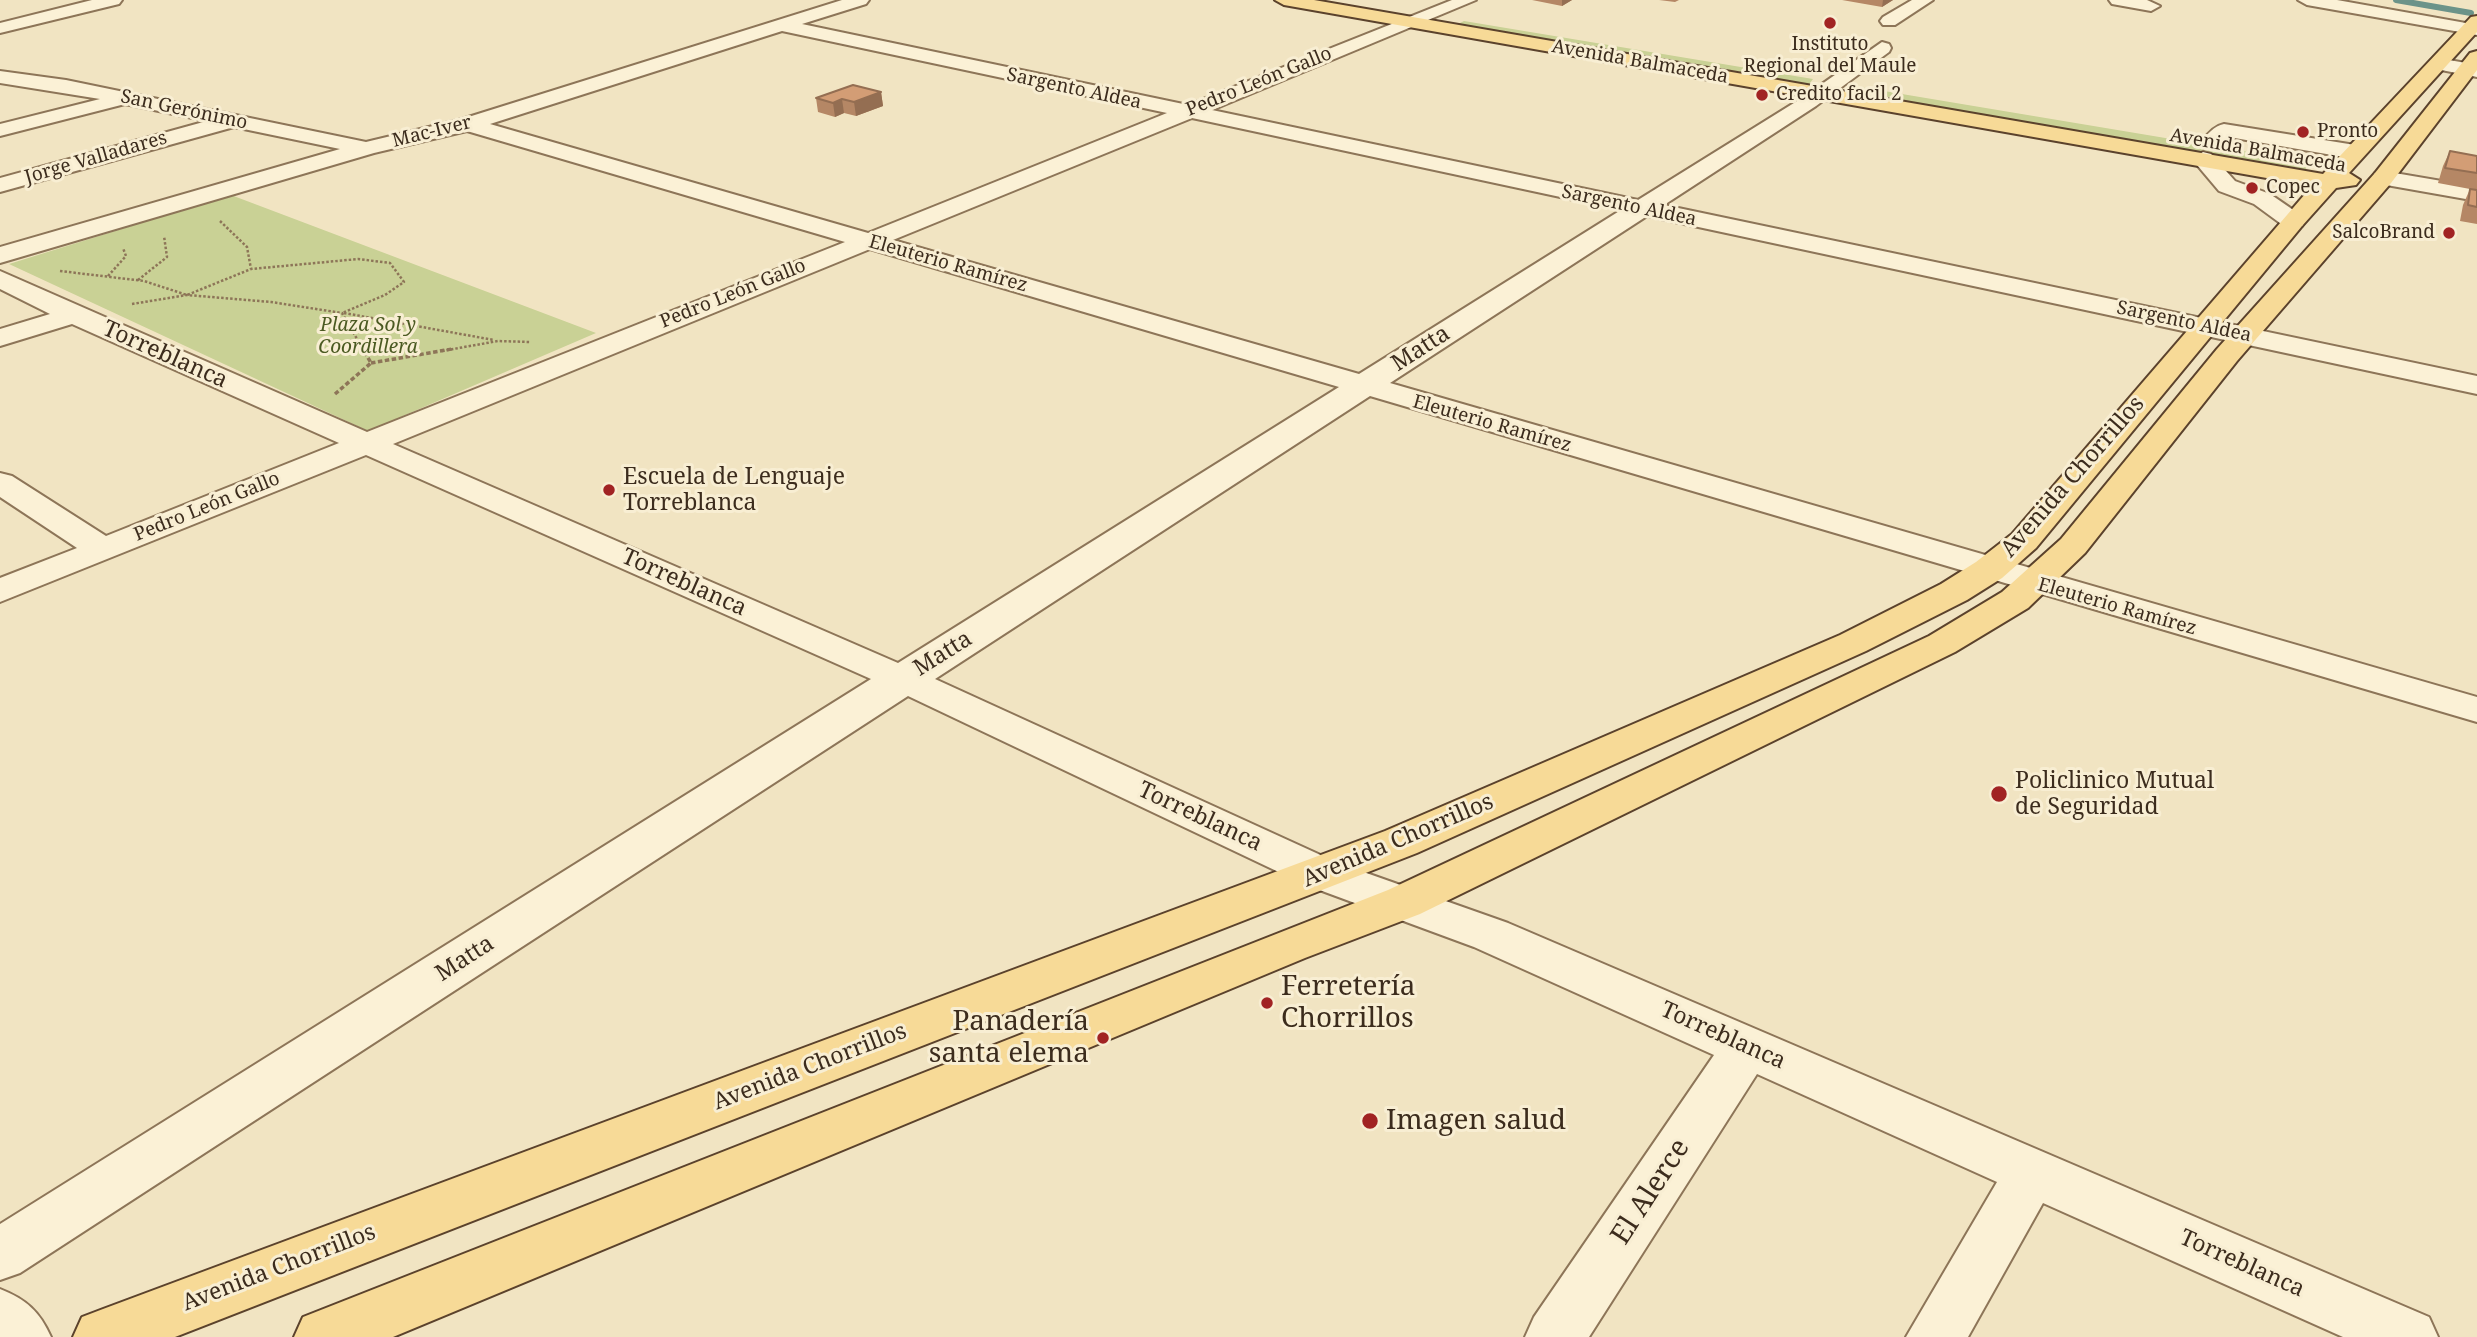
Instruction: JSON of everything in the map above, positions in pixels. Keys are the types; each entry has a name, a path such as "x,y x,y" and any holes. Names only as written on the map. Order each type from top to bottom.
{"main road":[{"name":"Avenida Balmaceda","path":"1284,0 1407,22 1832,87 2207,151 2274,172 2336,173 2383,178"},
{"name":"Avenida Balmaceda","path":"1365,0 1441,12 1832,87"},
{"name":"Avenida Chorrillos","path":"103,1337 1322,874 1853,643 1954,592 1989,570 2024,541 2293,221 2475,26"},
{"name":"Avenida Chorrillos","path":"324,1337 1288,946 1404,902 1942,643 1992,616 2035,583 2073,546 2245,335 2383,178 2473,66"}],"street":[{"path":"0,28 113,0"},
{"name":"Mac-Iver","path":"0,255 367,148 468,124 860,0"},
{"name":"Pedro León Gallo","path":"0,591 1466,0"},
{"path":"1889,21 1924,0"},
{"path":"2118,0 2151,6"},
{"path":"2307,0 2475,26"},
{"name":"Sargento Aldea","path":"781,25 2477,385"},
{"name":"Matta","path":"0,1255 1642,209 1832,87 1882,48"},
{"path":"2438,64 2473,66"},
{"name":"San Gerónimo","path":"0,77 127,98 367,148"},
{"path":"0,130 127,98"},
{"name":"Jorge Valladares","path":"0,185 233,120"},
{"name":"Eleuterio Ramírez","path":"468,124 1989,570 2477,710"},
{"path":"2293,221 2262,199 2227,186 2207,151 2224,130 2336,173"},
{"path":"2227,186 2274,172"},
{"path":"2227,186 2336,173"},
{"path":"2383,178 2477,194"},
{"name":"Torreblanca","path":"0,279 74,315 903,679 1322,874 1491,935 2408,1337"},
{"path":"0,338 74,315"},
{"path":"0,483 103,549"},
{"name":"El Alerce","path":"1555,1337 1747,1047"},
{"path":"1936,1337 2032,1172"},
{"path":"0,1316 21,1337"}],"path":[{"path":"214,216 241,235 252,257 251,269"},
{"path":"138,281 167,257 165,236 155,231"},
{"path":"74,315 187,295 251,269 358,259 390,262 404,282 385,295 342,313"},
{"path":"79,274 138,281 187,295 342,313 498,341"},
{"path":"342,313 371,363"},
{"path":"334,395 371,363 438,352"}],"green space":[{"path":"1464,21 1813,79 1807,87 1452,27"},
{"path":"1860,87 2309,162 2304,173 1852,93"},
{"name":"Plaza Sol y Coordillera","path":"231,195 596,333 368,431 9,264"}],"building":[{"path":"853,85 881,92 854,102 842,99 833,103 816,98"},
{"path":"2450,151 2477,156 2477,173 2445,168"},
{"path":"2470,189 2477,190 2477,207 2468,205"}],"waterway":[{"path":"2396,0 2471,13"}],"place":[{"name":"Instituto Regional del Maule","path":"1830,23"},
{"name":"Credito facil 2","path":"1762,95"},
{"name":"Pronto","path":"2303,132"},
{"name":"Copec","path":"2252,188"},
{"name":"SalcoBrand","path":"2449,233"},
{"name":"Escuela de Lenguaje Torreblanca","path":"609,490"},
{"name":"Policlinico Mutual de Seguridad","path":"1999,794"},
{"name":"Ferretería Chorrillos","path":"1267,1003"},
{"name":"Panadería santa elema","path":"1103,1038"},
{"name":"Imagen salud","path":"1370,1121"}]}
